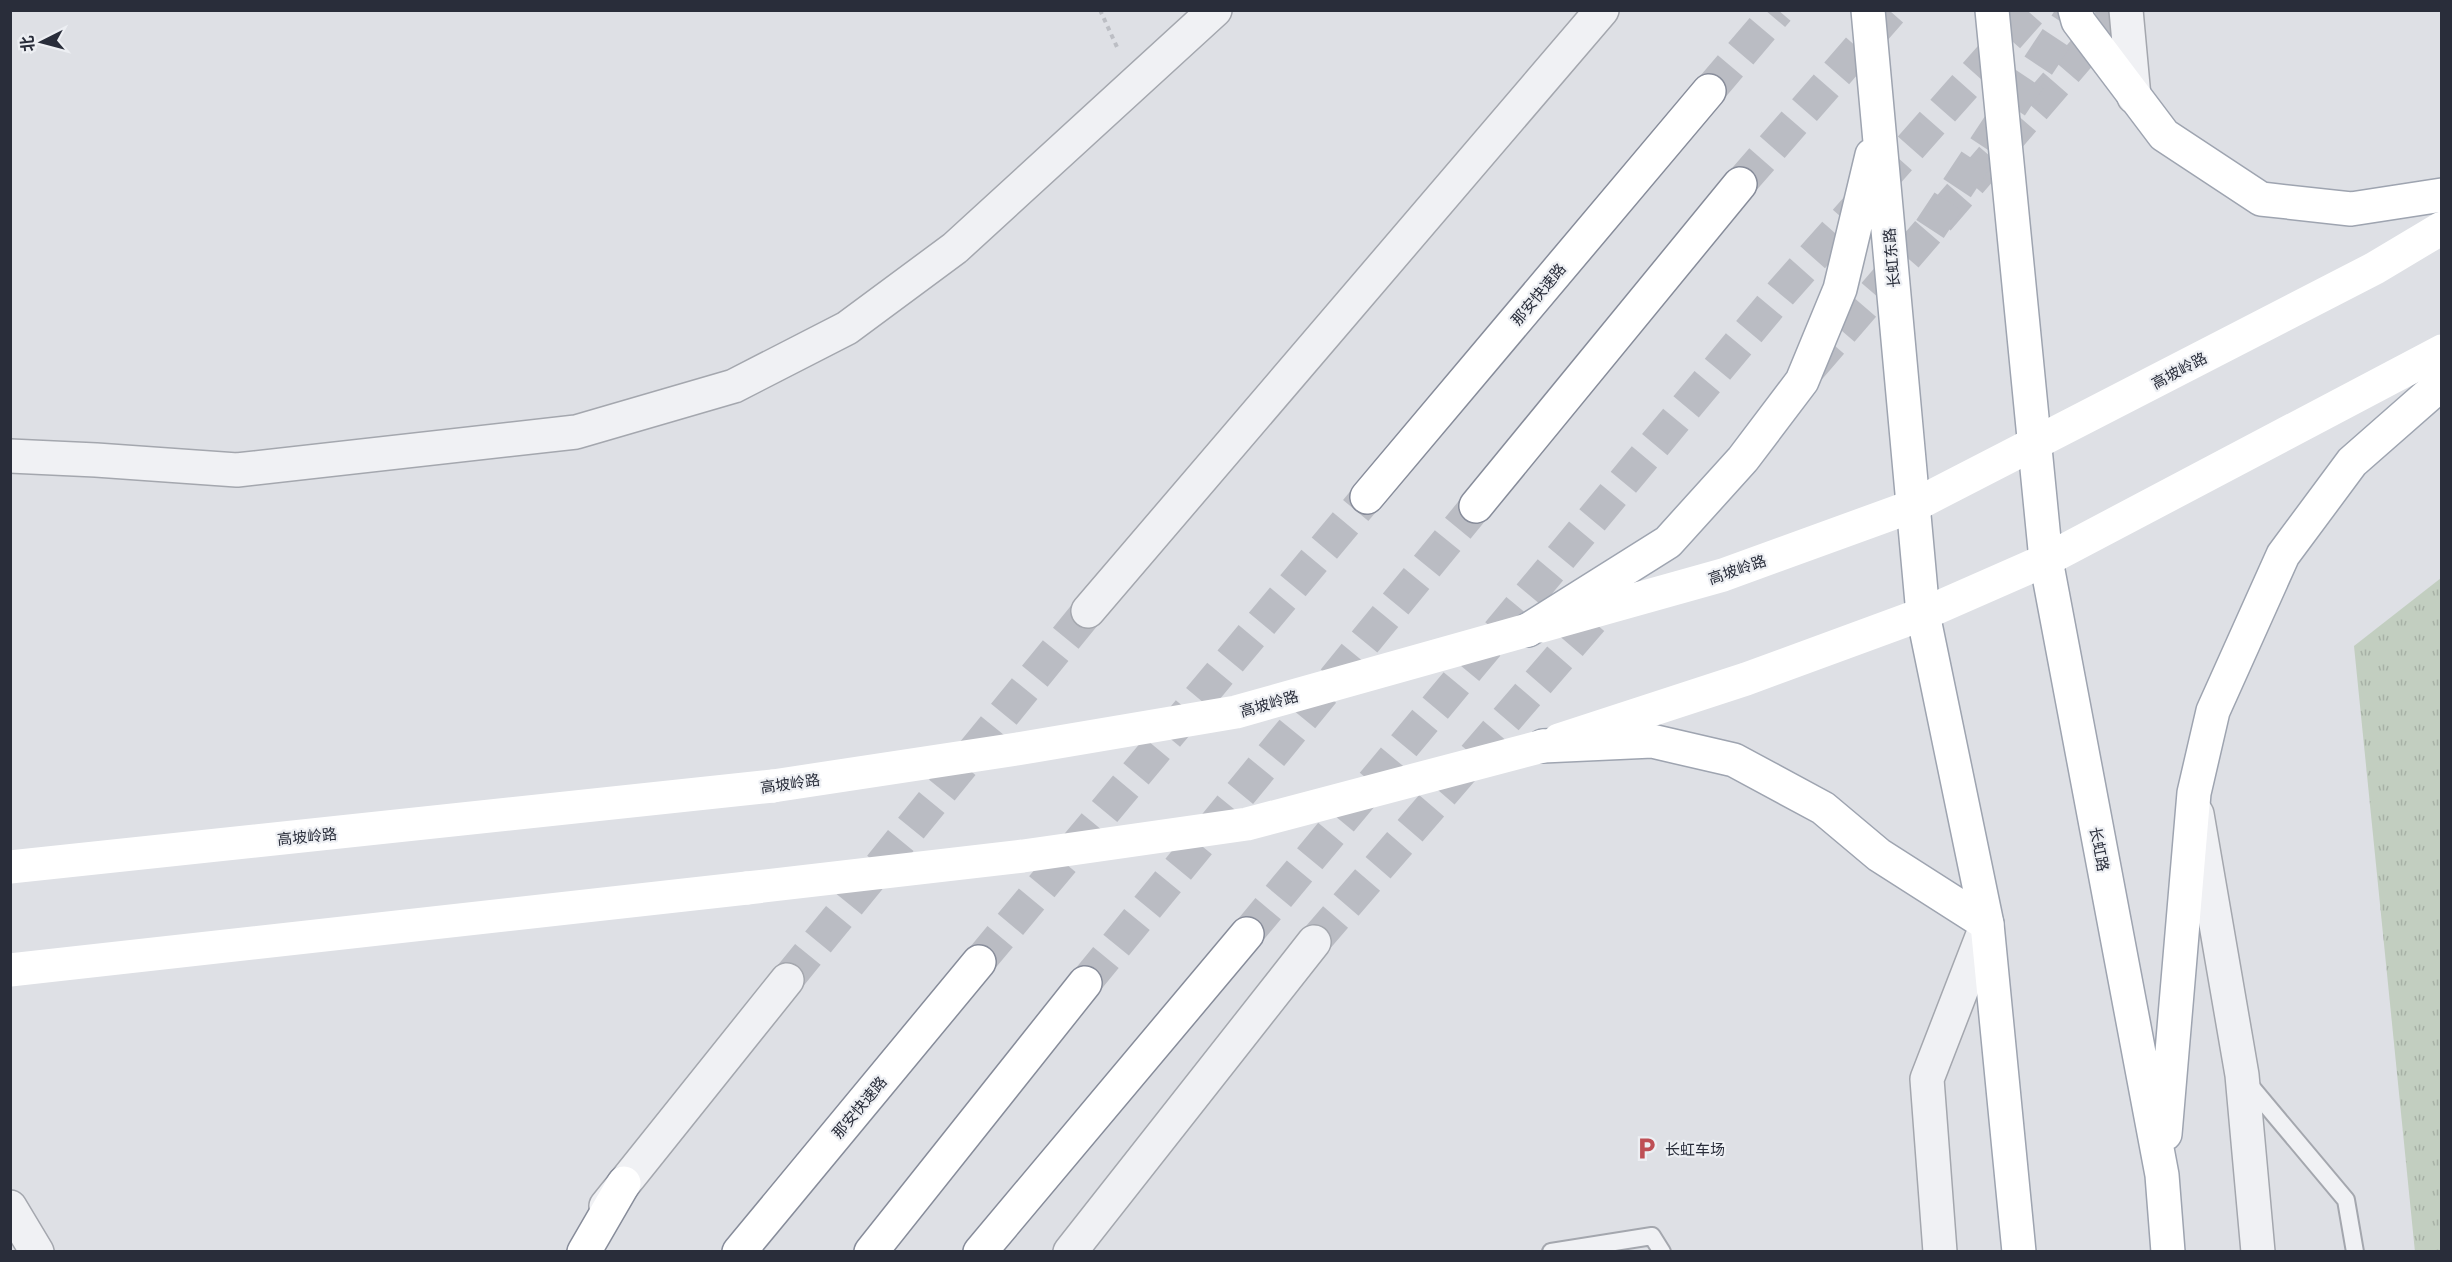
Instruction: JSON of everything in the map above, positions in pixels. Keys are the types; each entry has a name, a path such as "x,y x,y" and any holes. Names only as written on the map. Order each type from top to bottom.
{"main road":[{"name":"长虹东路","path":"1868,10 1913,506"},
{"path":"1992,10 2034,446"},
{"path":"2074,10 2078,21 2164,135 2261,199 2351,209 2442,195"},
{"name":"那安快速路","path":"1367,497 1708,91"},
{"path":"1528,630 1668,542 1743,459 1802,381 1840,289 1878,127"},
{"path":"1476,506 1740,184"},
{"name":"高坡岭路","path":"10,867 773,786 1017,749 1236,712 1723,575 1913,506 2034,446 2375,268 2442,228"},
{"path":"10,970 1023,856 1247,824 1543,746 1746,679 1923,614 2046,560 2442,351"},
{"path":"2162,1175 2194,793 2213,711 2283,555 2352,462 2442,383"},
{"name":"长虹路","path":"2034,446 2046,560 2162,1175 2168,1251"},
{"path":"1913,506 1923,614 1987,924 2019,1251"},
{"path":"1543,746 1652,741 1734,760 1823,808 1879,855 1987,924"},
{"path":"980,1251 1247,934"},
{"name":"那安快速路","path":"739,1251 979,962"},
{"path":"871,1251 1085,982"},
{"path":"584,1251 624,1183"}],"street":[{"path":"10,456 237,470 576,432 734,386 846,328 955,248 1215,10"},
{"path":"1088,610 1602,10"},
{"path":"2126,10 2134,97"},
{"path":"2194,793 2242,1075 2258,1251"},
{"path":"1940,1251 1927,1079 1987,924"},
{"path":"1070,1251 1314,942"},
{"path":"569,1251 787,980"},
{"path":"10,1207 37,1251"}],"lane":[{"path":"2242,1075 2346,1200 2355,1251"},
{"path":"1551,1251 1652,1236 1662,1251"}],"green space":[{"path":"2441,578 2442,1251 2415,1252 2354,646"}],"tunnel":[{"path":"1709,91 1778,10"},
{"path":"1740,184 1892,10"},
{"path":"1247,934 1781,293 2032,10"},
{"path":"1930,229 2075,10"},
{"path":"1810,368 2119,10"},
{"path":"979,962 1367,497"},
{"path":"1085,983 1476,506"},
{"path":"1314,942 1611,598"},
{"path":"787,980 1088,611"}],"place":[{"name":"长虹车场","path":"1647,1149"}]}
